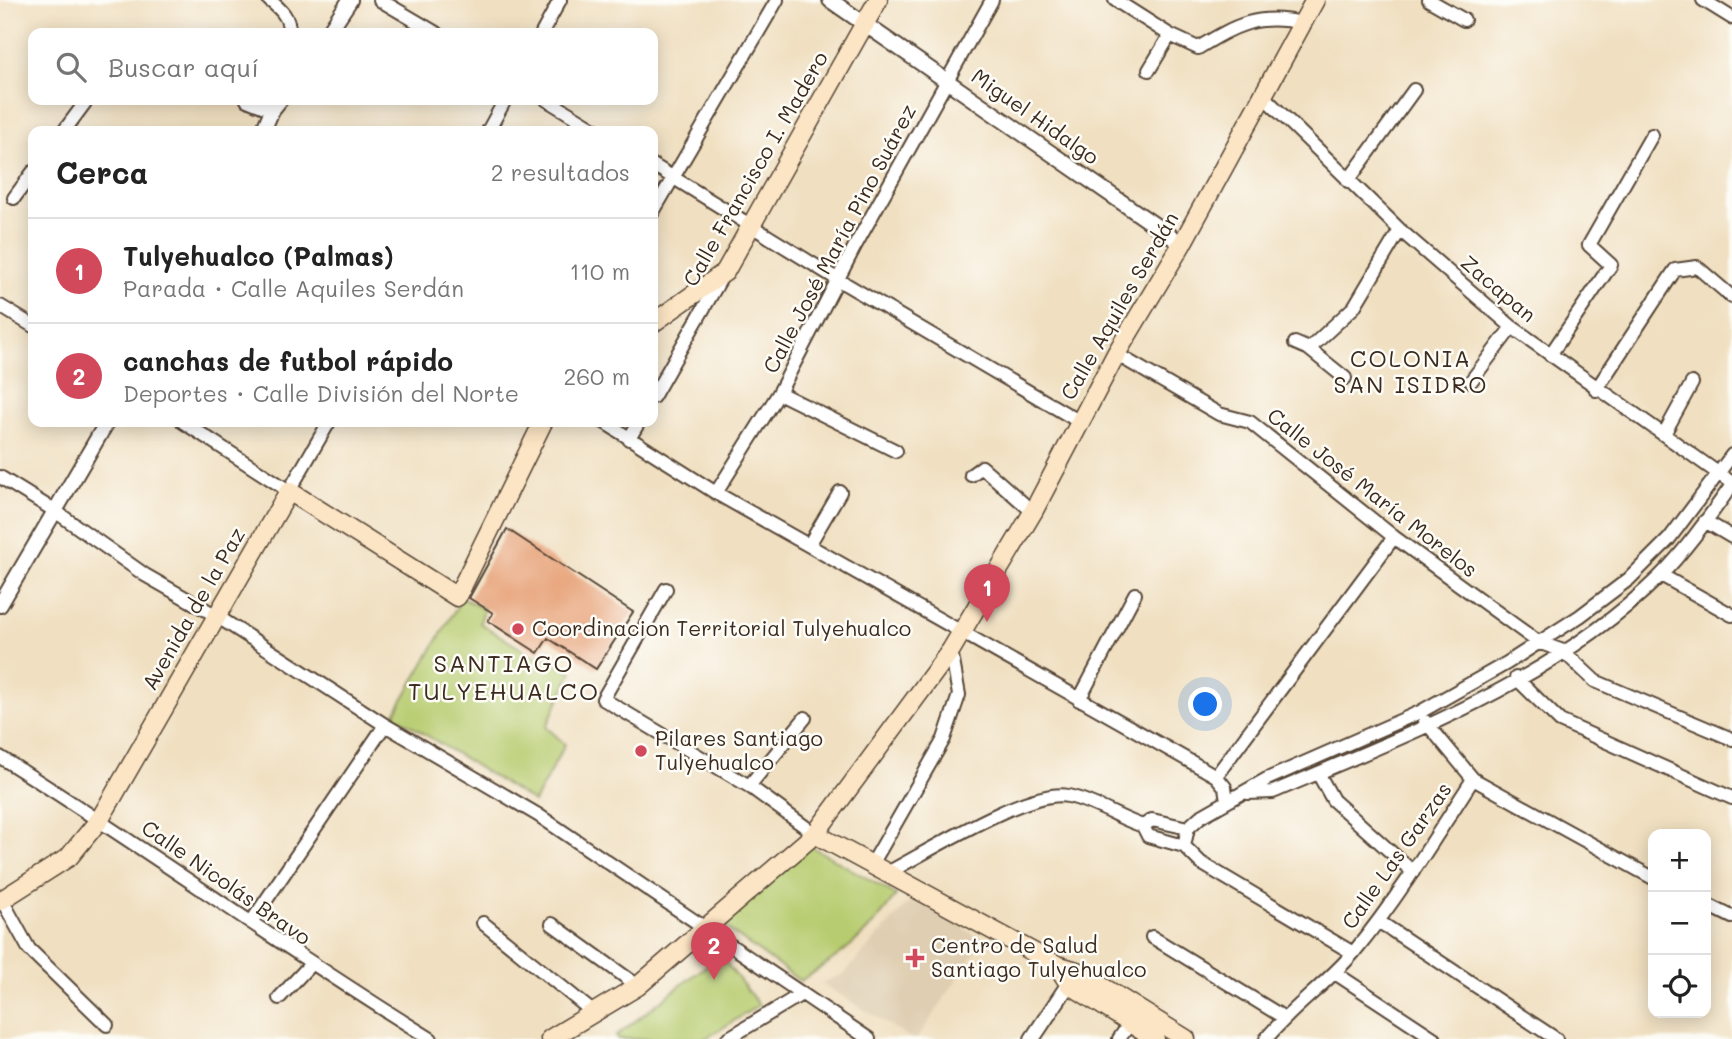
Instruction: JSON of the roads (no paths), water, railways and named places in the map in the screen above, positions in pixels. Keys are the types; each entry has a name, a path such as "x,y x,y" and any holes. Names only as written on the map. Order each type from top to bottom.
{"main road":[{"name":"Calle Francisco I. Madero","path":"725,272 878,0"},
{"name":"Calle Aquiles Serdán","path":"550,1039 638,986 815,834 951,650 1033,512 1116,354 1182,244 1315,0"},
{"path":"658,319 725,272"},
{"path":"289,491 457,597 541,427"},
{"name":"Avenida de la Paz","path":"1,901 69,857 100,819 215,615 289,491"},
{"path":"815,834 1057,965 1130,1023 1155,1039"},
{"path":"1073,977 1186,1039"}],"street":[{"path":"269,0 282,10 289,28"},
{"path":"331,28 350,0"},
{"path":"380,0 428,28"},
{"path":"544,28 560,0"},
{"path":"658,203 777,0"},
{"name":"Miguel Hidalgo","path":"830,0 1182,244"},
{"name":"Calle José María Pino Suárez","path":"716,492 779,393 837,279 992,0"},
{"path":"1115,0 1170,35 1198,48 1232,28 1275,17 1302,23"},
{"path":"1429,0 1464,20"},
{"path":"1703,0 1732,18"},
{"path":"1149,70 1170,35"},
{"path":"1348,181 1414,90"},
{"name":"Zacapan","path":"1263,96 1400,230 1512,327 1596,390 1664,434 1732,484"},
{"path":"68,126 83,105"},
{"path":"265,126 274,105"},
{"path":"491,126 502,105"},
{"path":"555,105 590,126"},
{"path":"1550,355 1611,265 1589,245 1652,135"},
{"path":"658,168 752,223 837,279 1080,422"},
{"path":"14,198 28,179"},
{"path":"1309,349 1354,307 1400,230"},
{"path":"1596,390 1675,270 1696,267 1732,298"},
{"name":"Calle Francisco I. Madero","path":"658,388 725,272"},
{"path":"0,306 28,323"},
{"path":"1471,381 1512,327"},
{"path":"1295,343 1309,349 1345,378"},
{"name":"Calle José María Morelos","path":"1116,354 1219,414 1250,422 1394,537 1538,642 1563,651"},
{"path":"1664,434 1692,383"},
{"path":"779,393 895,451"},
{"path":"0,605 104,427"},
{"path":"191,427 289,491"},
{"name":"Avenida de la Paz","path":"289,491 326,427"},
{"path":"611,427 716,492 1216,776 1225,787 1227,801"},
{"path":"629,439 636,427"},
{"path":"879,869 1008,810 1042,797 1067,795 1143,826 1148,836 1184,846 1188,828 1200,817 1227,801 1267,779 1420,712 1580,616 1629,579 1669,539 1732,455"},
{"path":"971,475 982,467 1033,512"},
{"path":"0,478 55,511 145,575 215,615 385,725 538,815 800,995 869,1039"},
{"path":"1244,793 1273,792 1427,727 1563,651 1622,609 1661,575 1732,484"},
{"path":"809,545 840,492"},
{"path":"1705,522 1732,537"},
{"path":"1216,776 1394,537"},
{"path":"1661,575 1732,614"},
{"path":"666,589 603,699 749,786 815,834"},
{"path":"1079,700 1135,594"},
{"path":"879,869 944,739 959,695 951,650"},
{"path":"1563,651 1595,681 1732,739"},
{"path":"1516,678 1560,722 1732,798"},
{"path":"1420,712 1427,727 1473,779 1648,875"},
{"path":"749,786 805,718"},
{"path":"252,921 385,725"},
{"name":"Calle Nicolás Bravo","path":"0,757 100,819 252,921 310,965 430,1039"},
{"path":"1318,773 1333,800 1413,872"},
{"name":"Calle Las Garzas","path":"1266,1039 1283,1017 1335,973 1353,953 1413,872 1473,779"},
{"path":"1143,826 1152,820 1188,828"},
{"name":"Calle Las Garzas","path":"1184,846 1201,863 1353,953"},
{"path":"1,901 29,949 107,1026"},
{"path":"1711,907 1732,918"},
{"path":"1378,921 1556,1039"},
{"path":"483,923 594,1013"},
{"path":"552,925 638,986"},
{"path":"1152,937 1283,1017"},
{"path":"279,998 310,965"},
{"path":"1335,973 1435,1039"},
{"path":"1032,1039 1073,977"},
{"path":"727,1039 800,995"},
{"path":"1119,1039 1130,1023"}],"place":[{"name":"Tulyehualco (Palmas)","path":"987,622"},
{"name":"Coordinacion Territorial Tulyehualco","path":"518,629"},
{"name":"Pilares Santiago Tulyehualco","path":"641,751"},
{"name":"Centro de Salud Santiago Tulyehualco","path":"915,958"},
{"name":"canchas de futbol rápido","path":"714,980"}],"district":[{"name":"COLONIA SAN ISIDRO","path":"1411,372"},
{"name":"SANTIAGO TULYEHUALCO","path":"504,678"}]}
